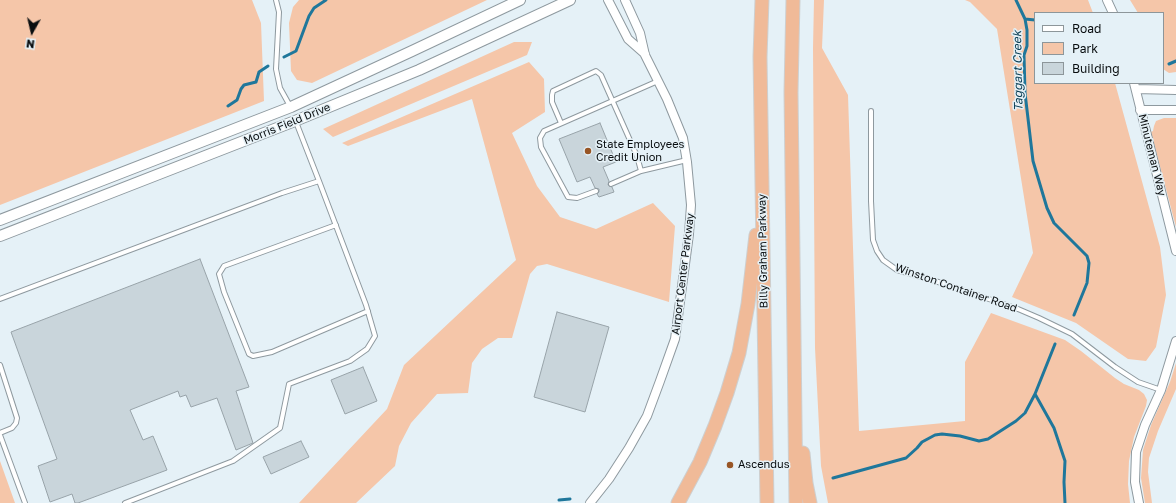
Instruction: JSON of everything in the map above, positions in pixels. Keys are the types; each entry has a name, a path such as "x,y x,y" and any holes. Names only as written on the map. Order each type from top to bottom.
{"highway":[{"name":"Billy Graham Parkway","path":"762,0 760,57 767,503"},
{"path":"793,0 792,92 796,503"},
{"path":"678,503 700,462 715,426 727,394 739,352 748,304 762,170"},
{"path":"795,356 806,483 810,503"}],"street":[{"name":"Morris Field Drive","path":"0,220 291,106 520,0"},
{"name":"Morris Field Drive","path":"0,236 295,121 419,70 570,0"},
{"name":"Airport Center Parkway","path":"608,0 628,39 645,55"},
{"name":"Airport Center Parkway","path":"590,503 609,479 646,416 675,339 689,234 691,205 687,160 682,138 667,100 645,55 640,33 625,0"},
{"path":"1107,0 1113,12"},
{"path":"1135,86 1176,90"},
{"name":"Minuteman Way","path":"1135,86 1176,251"},
{"path":"291,106 295,121"},
{"path":"1140,110 1176,110"},
{"path":"1139,503 1136,482 1136,452 1143,431 1161,390 1176,341"}],"lane":[{"path":"276,0 279,12 276,69 280,88 291,106"},
{"path":"561,123 552,102 553,91 596,71 601,75 637,156 641,172"},
{"path":"596,191 577,198 568,197 540,147 540,138 544,131 658,81"},
{"name":"Winston Container Road","path":"871,111 871,201 873,240 877,251 883,260 897,270 960,289 1018,309 1039,318 1072,334 1115,368 1138,382 1161,390"},
{"path":"125,503 233,461 280,428 289,384 350,361 367,349 375,336 368,311 336,225 295,121"},
{"path":"610,184 641,172 687,160"},
{"path":"0,299 282,193 319,181"},
{"path":"336,225 224,266 218,274 224,292 249,354 253,356 272,352 368,311"},
{"path":"0,365 17,418 16,423 12,428 0,434 25,503"}],"green space":[{"path":"0,0 252,0 261,23 264,101 0,205"},
{"path":"299,0 487,0 312,83 297,80 291,71 289,23 293,7"},
{"path":"814,0 824,0 822,48 848,95 859,431 965,421 965,362 991,313 1065,340 1115,378 1144,394 1147,400 1146,406 1134,437 1129,461 1128,484 1130,503 828,503 821,466 815,348"},
{"path":"965,0 1088,0 1093,12 1034,12 1034,84 1115,84 1160,247 1166,295 1156,347 1146,361 1128,359 1076,323 1012,297 1033,253 997,29 970,2"},
{"path":"1130,0 1176,0 1176,72 1169,73 1164,70 1164,12 1137,12"},
{"path":"514,42 532,42 527,55 333,137 323,129"},
{"path":"529,62 544,79 545,112 512,133 537,186 560,217 596,229 653,203 675,226 669,302 547,264 537,266 530,274 512,338 498,338 482,349 472,363 468,393 437,394 411,423 399,446 395,466 356,503 299,503 387,409 404,365 516,260 472,99 348,146 342,143"},
{"path":"1164,118 1176,118 1176,227 1151,132 1153,131 1156,121"},
{"path":"1176,363 1176,389 1158,431 1149,458 1148,472 1152,503 1145,503 1141,478 1143,450 1151,425 1170,382"},
{"path":"0,461 15,503 0,503"}],"building":[{"name":"State Employees Credit Union","path":"600,123 616,162 603,167 609,181 608,185 612,187 614,192 599,197 597,194 599,189 595,188 590,177 577,182 559,139"},
{"path":"200,259 249,387 236,391 253,443 236,450 217,398 191,407 186,395 180,397 178,391 130,410 143,440 153,436 167,470 78,503 75,503 72,494 50,502 38,466 57,459 11,332"},
{"path":"557,312 609,327 585,412 534,397"},
{"path":"363,367 377,401 345,414 331,380"},
{"path":"301,441 309,457 271,474 263,457"}],"waterway":[{"path":"284,57 296,51 309,16 314,8 326,0"},
{"name":"Taggart Creek","path":"1016,0 1025,19 1027,30 1027,46 1024,55 1025,93 1033,161 1047,208 1054,223 1087,256 1089,263 1087,283 1074,315"},
{"path":"1025,19 1034,20"},
{"path":"1169,64 1176,61"},
{"path":"228,106 237,100 244,85 256,82 259,72 268,66"},
{"name":"Taggart Creek","path":"833,478 906,458 922,442 935,435 942,434 960,436 979,441 988,439 1016,421 1025,413 1035,394 1055,344"},
{"path":"1035,394 1054,428 1065,461 1065,503"},
{"path":"559,500 570,499"}],"place":[{"name":"State Employees Credit Union","path":"588,151"},
{"name":"Ascendus","path":"730,465"}]}
